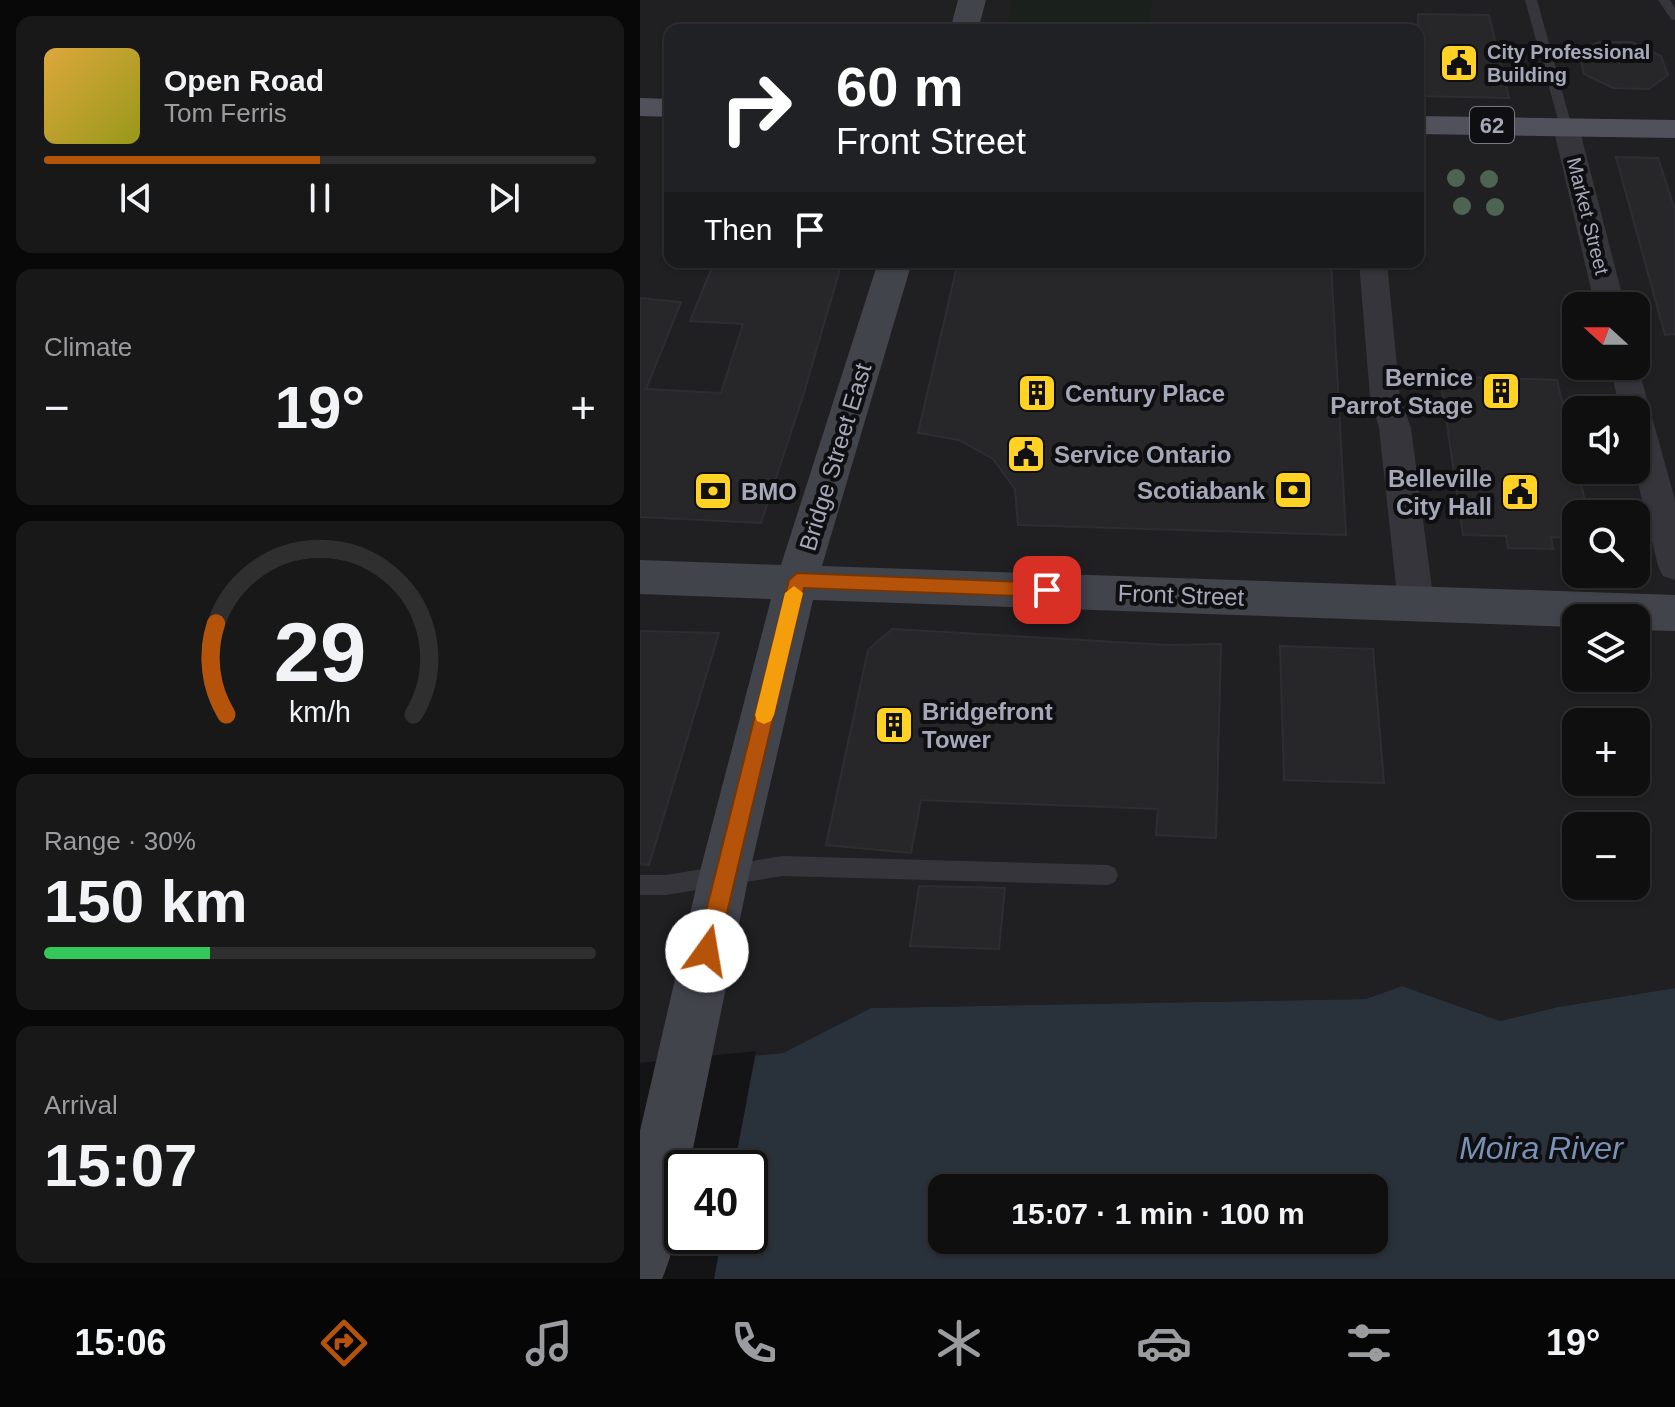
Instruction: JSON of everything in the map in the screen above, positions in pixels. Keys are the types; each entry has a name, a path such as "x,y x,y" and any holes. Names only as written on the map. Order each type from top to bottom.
{"main road":[{"path":"640,107 664,108"},
{"name":"62","path":"1424,125 1675,129"}],"street":[{"path":"966,24 972,0"},
{"name":"Market Street","path":"1566,127 1607,292"},
{"name":"Bridge Street East","path":"640,1261 724,875 797,580 893,268"},
{"path":"1374,268 1385,397 1395,428 1416,604"},
{"path":"1628,380 1675,566"},
{"name":"Front Street","path":"640,577 797,580 1675,613"}],"lane":[{"path":"1531,0 1566,127"},
{"path":"1664,0 1675,17"},
{"path":"640,885 666,885 782,866 1108,875"}],"shaded area":[{"path":"640,0 1675,0 1675,988 1558,1007 1500,1021 1402,986 1366,999 871,1008 783,1053 640,1067"},
{"path":"1012,0 1152,0 1150,24 1007,24"}],"water":[{"name":"Moira River","path":"1402,986 1500,1021 1558,1007 1675,988 1675,1279 640,1279 640,1067 783,1053 871,1008 1366,999"}],"pier":[{"path":"756,1051 737,1150 664,1150 664,1254 719,1254 714,1279 640,1279 640,1063"}],"building":[{"name":"City Professional Building","path":"1418,14 1489,15 1509,98 1424,96 1424,24 1418,24"},
{"path":"1598,42 1632,42 1661,56 1668,75 1649,89 1613,88 1584,74 1579,54"},
{"path":"1616,157 1658,158 1675,210 1675,334 1665,335"},
{"path":"712,268 840,268 803,396 761,523 640,517 640,298 681,302 646,389 721,393 743,324 690,321"},
{"name":"Century Place","path":"957,268 1331,268 1346,535 1018,525 1015,489 993,459 959,440 918,433"},
{"name":"Belleville City Hall","path":"1440,376 1557,380 1562,402 1562,484 1581,484 1585,500 1562,500 1562,537 1551,537 1553,549 1508,548 1506,536 1463,535"},
{"path":"892,629 1168,645 1221,644 1216,838 1156,835 1158,809 921,800 911,853 826,845 868,650"},
{"path":"640,631 719,633 649,865 640,864"},
{"path":"1280,646 1373,649 1384,783 1284,780"},
{"path":"919,886 1005,888 999,949 910,946"}],"slow traffic":[{"path":"764,715 794,593"}],"place":[{"name":"City Professional Building","path":"1459,63"},
{"name":"Bernice Parrot Stage","path":"1501,391"},
{"name":"Century Place","path":"1037,393"},
{"name":"Service Ontario","path":"1026,454"},
{"name":"Scotiabank","path":"1293,490"},
{"name":"BMO","path":"713,491"},
{"name":"Belleville City Hall","path":"1520,492"},
{"name":"Bridgefront Tower","path":"894,725"}],"route":[{"path":"707,951 797,580 1047,590"}]}
